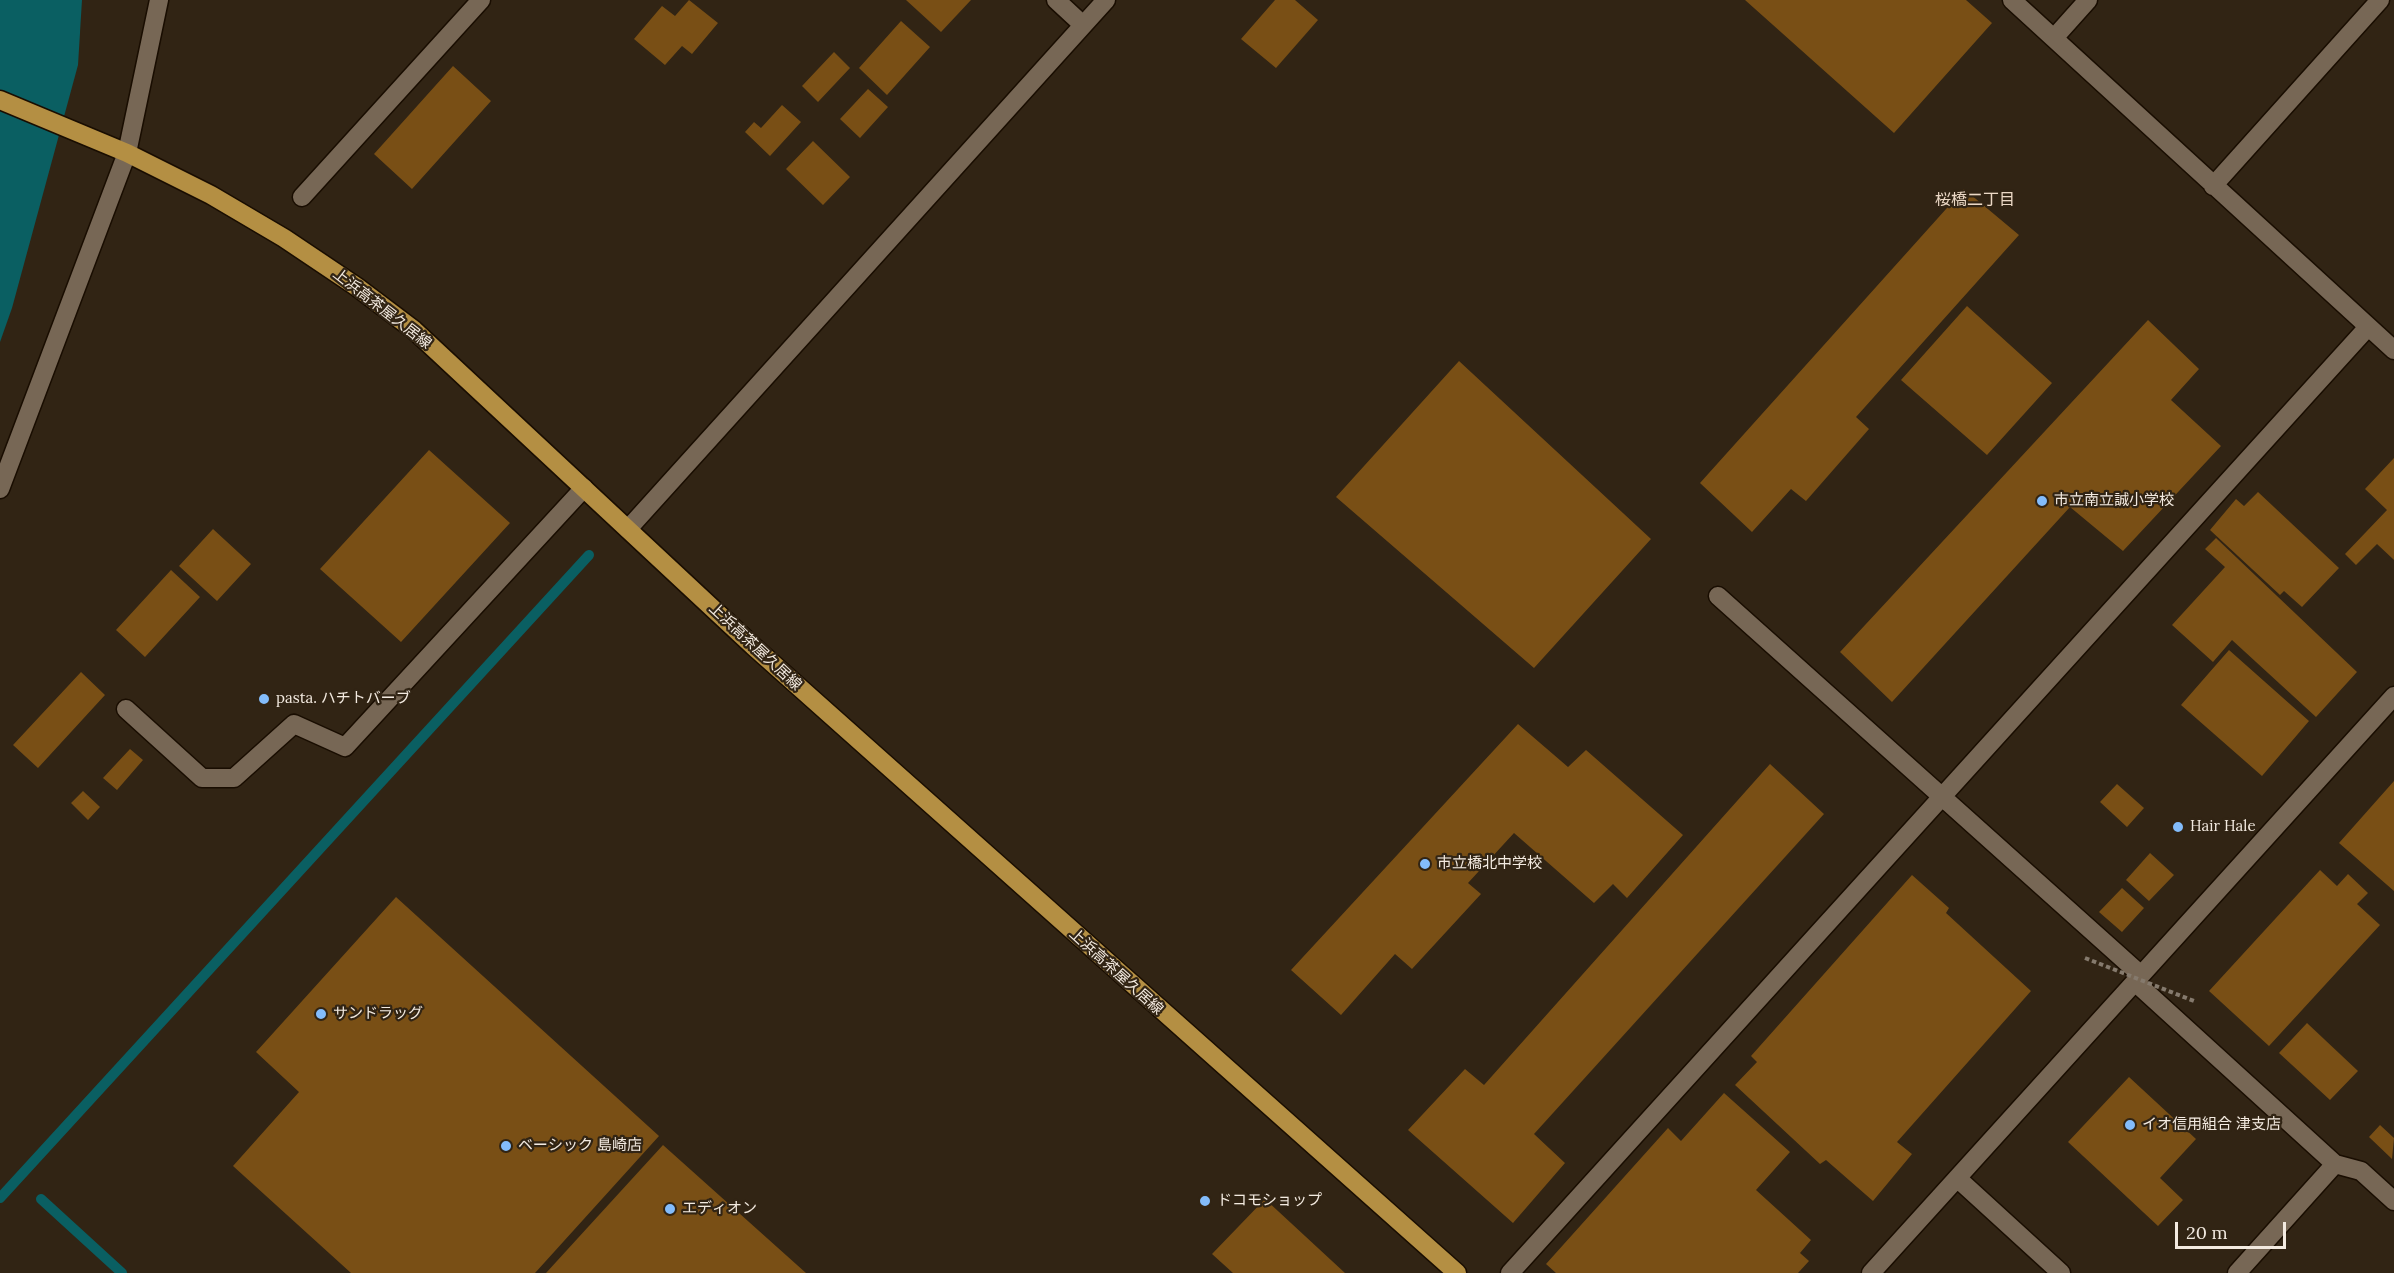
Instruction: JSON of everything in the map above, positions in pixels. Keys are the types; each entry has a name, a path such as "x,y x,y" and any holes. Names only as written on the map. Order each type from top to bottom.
{"main road":[{"name":"上浜高茶屋久居線","path":"0,100 127,153 211,195 284,238 357,287 414,330 753,646 1457,1273"}],"street":[{"path":"0,489 127,153 159,0"},
{"path":"302,197 481,0"},
{"path":"1056,0 1083,25"},
{"path":"628,529 1106,0"},
{"path":"2012,0 2394,350"},
{"path":"2054,38 2088,0"},
{"path":"2213,186 2380,0"},
{"path":"1510,1273 2368,327"},
{"path":"126,708 202,778 234,778 294,724 345,747 584,488"},
{"path":"1718,596 1942,795 2335,1164 2361,1171 2394,1201"},
{"path":"1871,1273 2394,696"},
{"path":"2237,1273 2335,1164"},
{"path":"1957,1178 2061,1273"}],"path":[{"path":"2085,958 2194,1001"}],"water":[{"path":"0,0 82,0 78,65 12,308 0,342"}],"building":[{"path":"689,0 718,23 692,54 682,46 665,65 634,39 662,6 675,16"},
{"path":"906,0 971,0 941,32"},
{"path":"1275,0 1295,0 1318,20 1276,68 1241,39"},
{"path":"1745,0 1966,0 1992,23 1894,133"},
{"path":"901,21 930,47 887,95 859,68"},
{"path":"834,52 850,68 818,102 802,86"},
{"path":"453,66 491,101 412,189 374,154"},
{"path":"868,89 888,107 860,138 840,119"},
{"path":"782,105 801,122 770,156 745,132 754,122 761,128"},
{"path":"813,141 850,177 823,205 786,169"},
{"path":"1964,189 2019,235 1856,417 1869,429 1806,501 1791,489 1752,532 1700,483"},
{"path":"1967,306 2052,383 1987,455 1901,380"},
{"path":"2148,320 2199,369 2171,400 2221,446 2123,551 2070,507 1892,702 1840,652"},
{"path":"1459,361 1651,539 1534,668 1336,497"},
{"path":"429,450 510,523 401,642 320,569"},
{"path":"2394,458 2394,560 2377,544 2356,565 2345,554 2387,510 2365,489"},
{"path":"2258,492 2339,568 2302,607 2284,591 2280,595 2210,530 2236,499 2244,506"},
{"path":"213,529 251,564 217,601 179,566"},
{"path":"2216,538 2357,672 2316,717 2232,640 2213,662 2172,625 2225,567 2205,549"},
{"path":"171,570 200,597 145,657 116,630"},
{"path":"2229,650 2309,721 2262,776 2181,705"},
{"path":"81,672 105,695 38,768 13,745"},
{"path":"1518,724 1568,767 1586,750 1683,835 1627,898 1613,884 1594,903 1514,833 1468,883 1481,894 1412,969 1395,954 1341,1015 1291,970"},
{"path":"130,749 143,760 117,790 103,778"},
{"path":"1770,764 1824,814 1534,1134 1565,1163 1513,1223 1408,1130 1465,1069 1484,1085"},
{"path":"2394,781 2394,891 2339,843"},
{"path":"2117,784 2144,808 2127,827 2100,802"},
{"path":"83,791 100,807 88,820 71,803"},
{"path":"2150,853 2174,875 2149,901 2126,880"},
{"path":"2320,870 2337,886 2348,874 2368,893 2357,904 2380,925 2269,1046 2209,991"},
{"path":"1912,875 1949,908 1946,913 2031,991 1897,1142 1912,1154 1873,1201 1826,1160 1820,1164 1735,1085 1757,1062 1751,1056"},
{"path":"2122,888 2144,908 2122,932 2099,912"},
{"path":"396,897 659,1136 535,1273 351,1273 233,1166 299,1092 256,1052"},
{"path":"2307,1023 2358,1071 2330,1100 2279,1053"},
{"path":"2129,1077 2196,1139 2160,1178 2183,1200 2158,1226 2068,1142"},
{"path":"1724,1093 1790,1152 1756,1190 1811,1240 1800,1253 1809,1261 1798,1273 1556,1273 1546,1264 1668,1128 1681,1141"},
{"path":"2380,1125 2394,1138 2392,1159 2369,1137"},
{"name":"エディオン","path":"663,1145 806,1273 546,1273"},
{"path":"1265,1199 1345,1273 1233,1273 1212,1254"}],"waterway":[{"path":"0,1198 589,555"},
{"path":"41,1199 122,1273"}],"place":[{"name":"市立南立誠小学校","path":"2042,501"},
{"name":"pasta. ハチトバーブ","path":"264,699"},
{"name":"Hair Hale","path":"2178,827"},
{"name":"市立橋北中学校","path":"1425,864"},
{"name":"サンドラッグ","path":"321,1014"},
{"name":"イオ信用組合 津支店","path":"2130,1125"},
{"name":"ベーシック 島崎店","path":"506,1146"},
{"name":"ドコモショップ","path":"1205,1201"},
{"name":"エディオン","path":"670,1209"}],"district":[{"name":"桜橋二丁目","path":"1975,200"}]}
